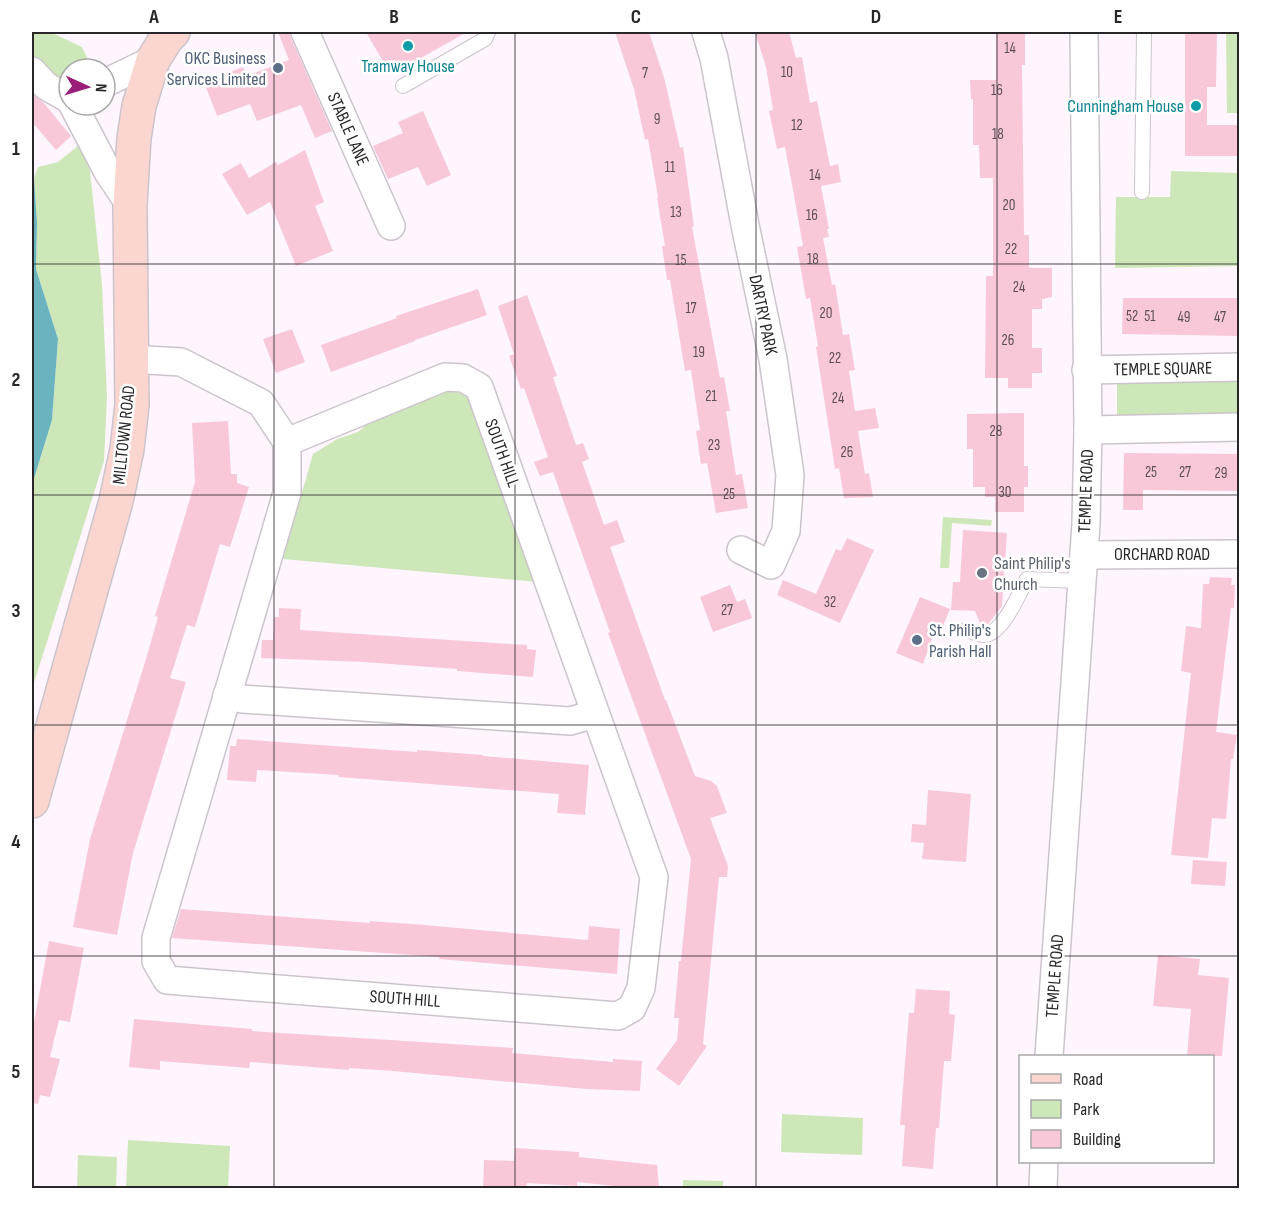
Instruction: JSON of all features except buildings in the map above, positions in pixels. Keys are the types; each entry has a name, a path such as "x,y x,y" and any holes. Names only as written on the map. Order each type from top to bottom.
{"main road":[{"name":"MILLTOWN ROAD","path":"32,801 117,501 127,449 132,405 130,205 134,138 139,106 153,60 173,32"}],"street":[{"name":"STABLE LANE","path":"305,32 391,226"},
{"name":"DARTRY PARK","path":"706,32 714,58 773,359 790,475 786,531 771,565 741,550"},
{"name":"TEMPLE ROAD","path":"1049,1055 1083,568 1088,430 1084,32"},
{"path":"117,77 153,60"},
{"path":"32,71 46,86 57,92"},
{"path":"79,117 108,172 130,205"},
{"path":"130,359 181,362 261,403 287,442"},
{"name":"TEMPLE SQUARE","path":"1086,370 1239,367"},
{"name":"SOUTH HILL","path":"445,377 463,378 479,387 654,877 641,988 632,1008 618,1016 167,980 156,961 156,938 287,493 287,442 445,377"},
{"path":"1088,430 1239,427"},
{"name":"ORCHARD ROAD","path":"1083,568 1239,554"},
{"path":"227,695 242,699 570,722 596,714"},
{"path":"1043,1188 1044,1163"}],"lane":[{"path":"404,86 485,39 488,32"},
{"path":"1142,192 1144,32"},
{"path":"966,630 984,635 996,631 1027,579 1083,568"}],"green space":[{"path":"32,32 50,32 82,47 87,57 57,57 57,79 51,79 32,59"},
{"path":"1226,32 1239,32 1239,113 1227,113"},
{"path":"78,146 85,156 90,171 102,285 107,397 104,461 32,689 32,485 52,420 58,339 36,269 37,223 34,178 38,167 58,162"},
{"path":"1171,171 1239,173 1239,266 1115,268 1116,197 1170,197"},
{"path":"1239,376 1239,417 1117,419 1117,378"},
{"path":"443,390 464,394 476,411 539,582 283,559 313,454 337,439 358,432 377,415"},
{"path":"943,517 992,520 991,526 952,523 949,568 940,568"},
{"path":"782,1114 863,1118 862,1155 781,1152"},
{"path":"128,1140 230,1146 228,1188 126,1188"},
{"path":"78,1155 117,1157 116,1188 77,1188"},
{"path":"683,1180 723,1181 723,1188 683,1188"}],"water":[{"path":"34,178 37,223 36,269 58,339 52,420 32,485 32,179"}],"place":[{"name":"Tramway House","path":"408,46"},
{"name":"OKC Business Services Limited","path":"278,68"},
{"name":"Cunningham House","path":"1196,106"},
{"name":"Saint Philip's Church","path":"982,573"},
{"name":"St. Philip's Parish Hall","path":"917,640"}]}
